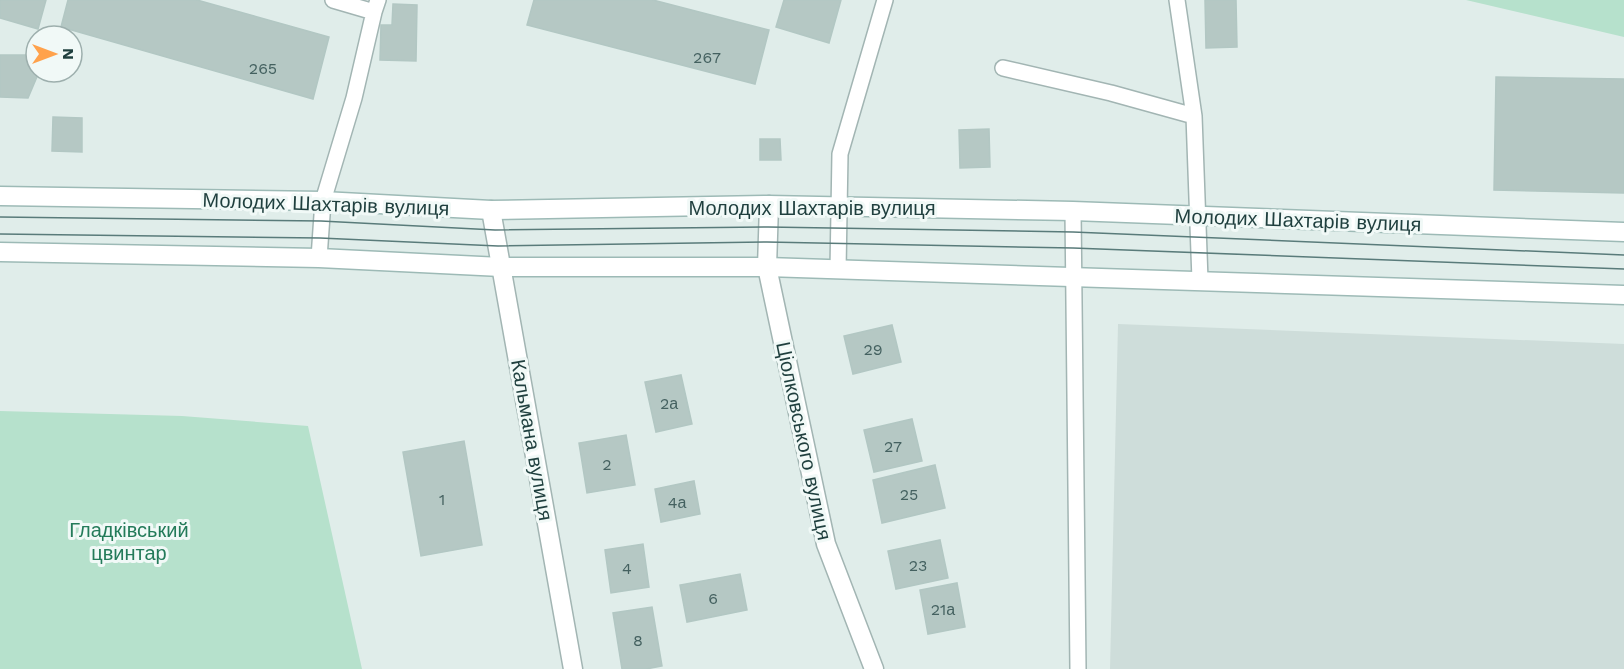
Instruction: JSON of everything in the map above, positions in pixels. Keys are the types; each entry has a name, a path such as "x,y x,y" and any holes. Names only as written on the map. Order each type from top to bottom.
{"main road":[{"name":"Молодих Шахтарів вулиця","path":"0,196 323,201 491,210 769,206 1073,211 1624,232"},
{"name":"Ціолковського вулиця","path":"769,206 766,267 826,544 874,669"},
{"name":"Кальмана вулиця","path":"491,210 573,669"},
{"path":"0,252 319,258 501,267 766,267 1624,295"}],"lane":[{"path":"319,258 323,201 354,98 376,6 333,0"},
{"path":"838,270 840,154 885,0"},
{"path":"1177,0 1194,116 1200,280"},
{"path":"1003,68 1111,93 1194,116"},
{"path":"1073,211 1078,669"}],"shaded area":[{"path":"1118,324 1624,344 1624,669 1110,669"}],"green space":[{"path":"1466,0 1624,0 1624,37"},
{"name":"Гладківський цвинтар","path":"0,411 182,416 308,426 362,669 0,669"}],"building":[{"path":"0,0 46,0 39,24 24,25 0,18"},
{"path":"68,0 197,0 329,37 313,99 84,34 84,24 62,24"},
{"path":"534,0 653,0 769,30 755,84 527,25"},
{"path":"784,0 841,0 829,43 776,27"},
{"path":"1205,0 1236,0 1237,47 1206,48"},
{"path":"393,4 417,5 416,61 380,60 381,25 392,25"},
{"path":"0,55 24,55 24,84 34,84 28,98 0,97"},
{"path":"1496,77 1624,79 1624,193 1494,190"},
{"path":"53,117 82,118 82,152 52,151"},
{"path":"989,129 990,167 960,168 959,130"},
{"path":"760,139 780,139 781,160 760,160"},
{"path":"892,325 901,362 853,374 844,336"},
{"path":"681,375 692,424 656,432 645,382"},
{"path":"912,419 922,461 874,472 864,430"},
{"path":"626,435 635,485 587,493 579,443"},
{"path":"464,441 482,545 421,556 403,452"},
{"path":"935,465 945,508 882,523 873,480"},
{"path":"694,481 700,514 661,522 655,489"},
{"path":"940,540 948,578 896,589 888,551"},
{"path":"643,544 649,587 611,593 605,550"},
{"path":"740,574 747,610 687,622 680,585"},
{"path":"957,583 965,627 928,634 920,590"},
{"path":"652,607 662,666 622,669 613,613"}],"tram line":[{"path":"0,217 321,221 495,230 768,227 1073,232 1624,255"},
{"path":"0,234 320,238 498,246 767,242 1073,248 1624,269"}]}
